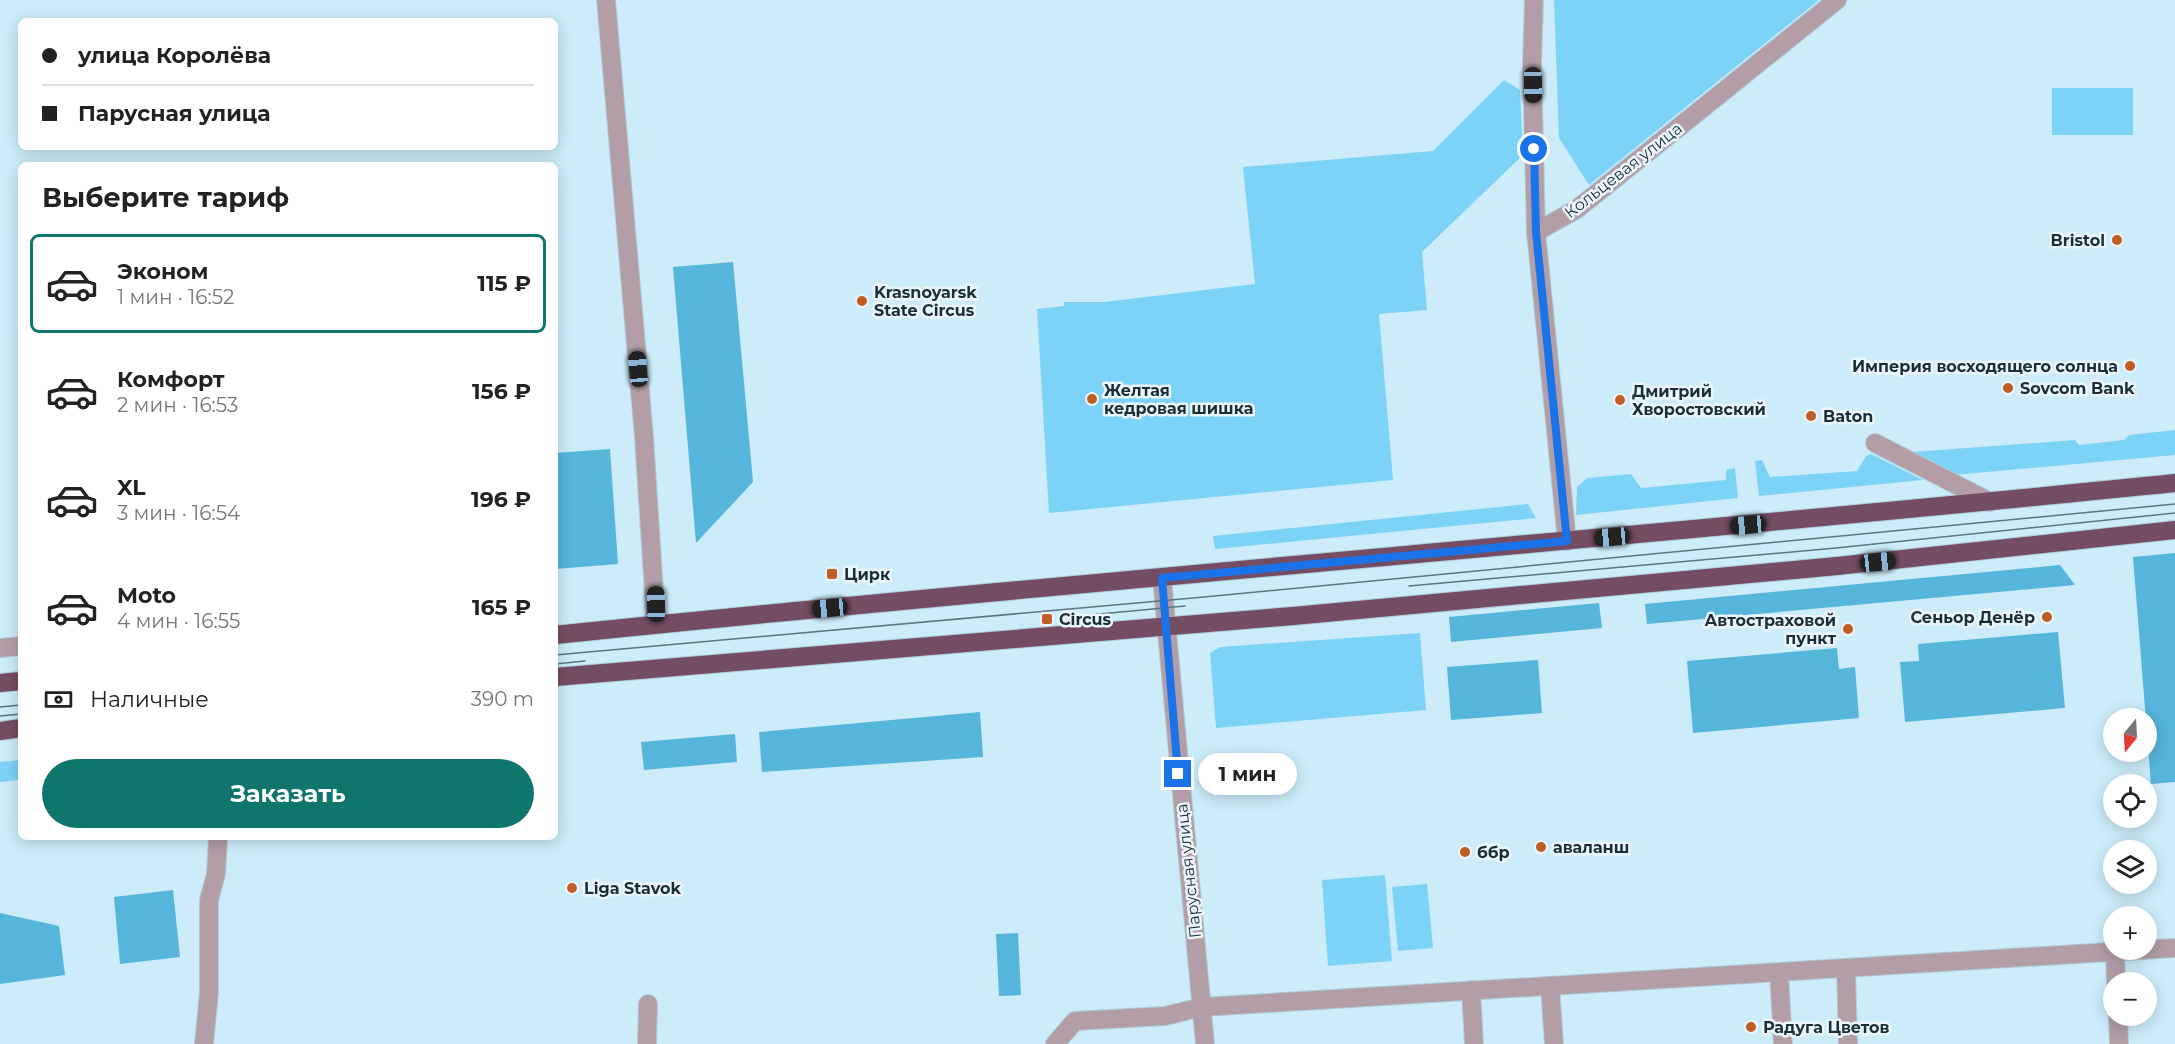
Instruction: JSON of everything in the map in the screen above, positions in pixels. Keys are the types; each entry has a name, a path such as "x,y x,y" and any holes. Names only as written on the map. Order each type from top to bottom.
{"highway":[{"path":"558,635 2175,483"},
{"path":"558,677 1166,627 1858,564 2175,530"},
{"path":"0,683 18,681"},
{"path":"0,731 18,728"}],"street":[{"path":"606,0 647,471 656,624"},
{"path":"1534,0 1532,64 1536,232 1567,541"},
{"name":"Кольцевая улица","path":"1536,232 1577,209 1837,0"},
{"path":"1875,443 1990,502"},
{"name":"Парусная улица","path":"1162,578 1205,1044"},
{"path":"0,648 18,646"},
{"path":"204,1044 209,992 209,900 216,874 218,840"},
{"path":"2157,949 2175,948"},
{"path":"1055,1044 1075,1021 1165,1016 1202,1007 2103,953"},
{"path":"1846,969 1848,1044"},
{"path":"1779,973 1783,1044"},
{"path":"1550,986 1554,1044"},
{"path":"1471,990 1474,1044"},
{"path":"647,1044 648,1004"},
{"path":"2118,1026 2119,1044"}],"shaded area":[{"path":"1554,0 1819,0 1589,185 1559,138"},
{"path":"1504,80 1520,90 1523,155 1422,252 1427,310 1379,314 1393,480 1049,513 1037,309 1064,306 1064,302 1104,302 1255,284 1243,167 1433,151"},
{"path":"2052,88 2133,88 2133,135 2052,135"},
{"path":"733,262 753,482 696,543 673,267"},
{"path":"2175,430 2175,455 1953,475 1912,452 2075,440 2079,445 2124,440 2129,435"},
{"path":"610,449 618,564 558,569 558,453"},
{"path":"1871,454 1923,480 1759,496 1755,461 1762,460 1770,477 1857,471 1866,456"},
{"path":"1735,468 1738,498 1576,515 1577,487 1587,478 1631,474 1641,488 1726,480 1726,470"},
{"path":"1528,504 1536,518 1215,549 1213,536"},
{"path":"2175,553 2175,782 2157,784 2157,774 2150,774 2149,762 2157,762 2157,708 2145,708 2133,557"},
{"path":"2060,565 2075,585 1647,624 1645,604"},
{"path":"1599,603 1602,628 1451,642 1449,617"},
{"path":"2058,632 2065,708 1905,722 1900,662 1919,661 1918,644"},
{"path":"1420,633 1426,710 1216,728 1210,653 1220,647"},
{"path":"1837,648 1839,669 1855,667 1859,718 1693,733 1687,661"},
{"path":"1538,660 1542,713 1451,720 1447,667"},
{"path":"980,712 983,757 762,772 759,732"},
{"path":"735,734 737,762 644,770 641,742"},
{"path":"18,760 18,780 0,782 0,762"},
{"path":"1385,875 1392,961 1328,966 1322,880"},
{"path":"1427,884 1433,948 1398,951 1392,887"},
{"path":"173,890 180,957 120,964 114,897"},
{"path":"0,913 59,926 65,975 0,984"},
{"path":"1018,933 1021,995 999,996 996,934"}],"tram line":[{"path":"558,655 1204,597 2175,504"},
{"path":"1409,586 1836,548 2175,513"},
{"path":"1078,616 1185,606"},
{"path":"558,664 585,661"},
{"path":"0,707 18,705"},
{"path":"0,716 18,714"}],"place":[{"name":"Bristol","path":"2117,240"},
{"name":"Krasnoyarsk State Circus","path":"862,301"},
{"name":"Империя восходящего солнца","path":"2130,366"},
{"name":"Sovcom Bank","path":"2008,388"},
{"name":"Желтая кедровая шишка","path":"1092,399"},
{"name":"Дмитрий Хворостовский","path":"1620,400"},
{"name":"Baton","path":"1811,416"},
{"name":"Цирк","path":"832,574"},
{"name":"Сеньор Денёр","path":"2047,617"},
{"name":"Circus","path":"1047,619"},
{"name":"Автостраховой пункт","path":"1848,629"},
{"name":"аваланш","path":"1541,847"},
{"name":"ббр","path":"1465,852"},
{"name":"Liga Stavok","path":"572,888"},
{"name":"Радуга Цветов","path":"1751,1027"}],"route":[{"path":"1178,774 1162,578 1567,541 1536,232 1534,149"}]}
